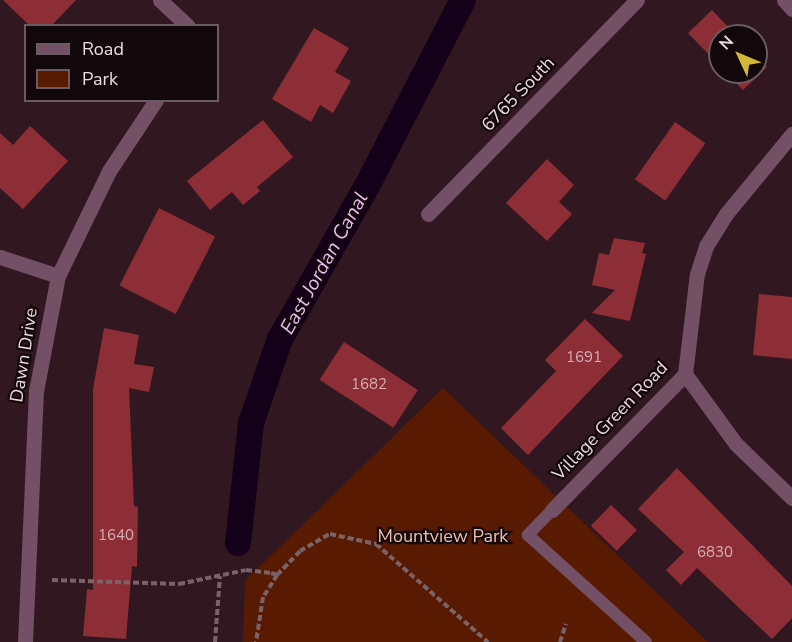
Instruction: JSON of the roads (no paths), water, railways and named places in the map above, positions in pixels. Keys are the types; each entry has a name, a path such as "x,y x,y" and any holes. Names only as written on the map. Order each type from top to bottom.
{"street":[{"path":"160,0 186,24"},
{"name":"6765 South","path":"428,214 636,0"},
{"path":"784,0 792,9"},
{"name":"Dawn Drive","path":"25,642 36,391 58,276 109,171 155,102"},
{"name":"Village Green Road","path":"552,510 685,374 697,274 706,246 726,214 792,134"},
{"path":"0,257 58,276"},
{"path":"685,374 736,444 792,498"}],"lane":[{"path":"552,510 528,535 646,642"}],"waterway":[{"name":"East Jordan Canal","path":"238,543 251,423 280,339 367,186 463,0"}],"park label":[{"name":"Mountview Park","path":"443,536"}]}
